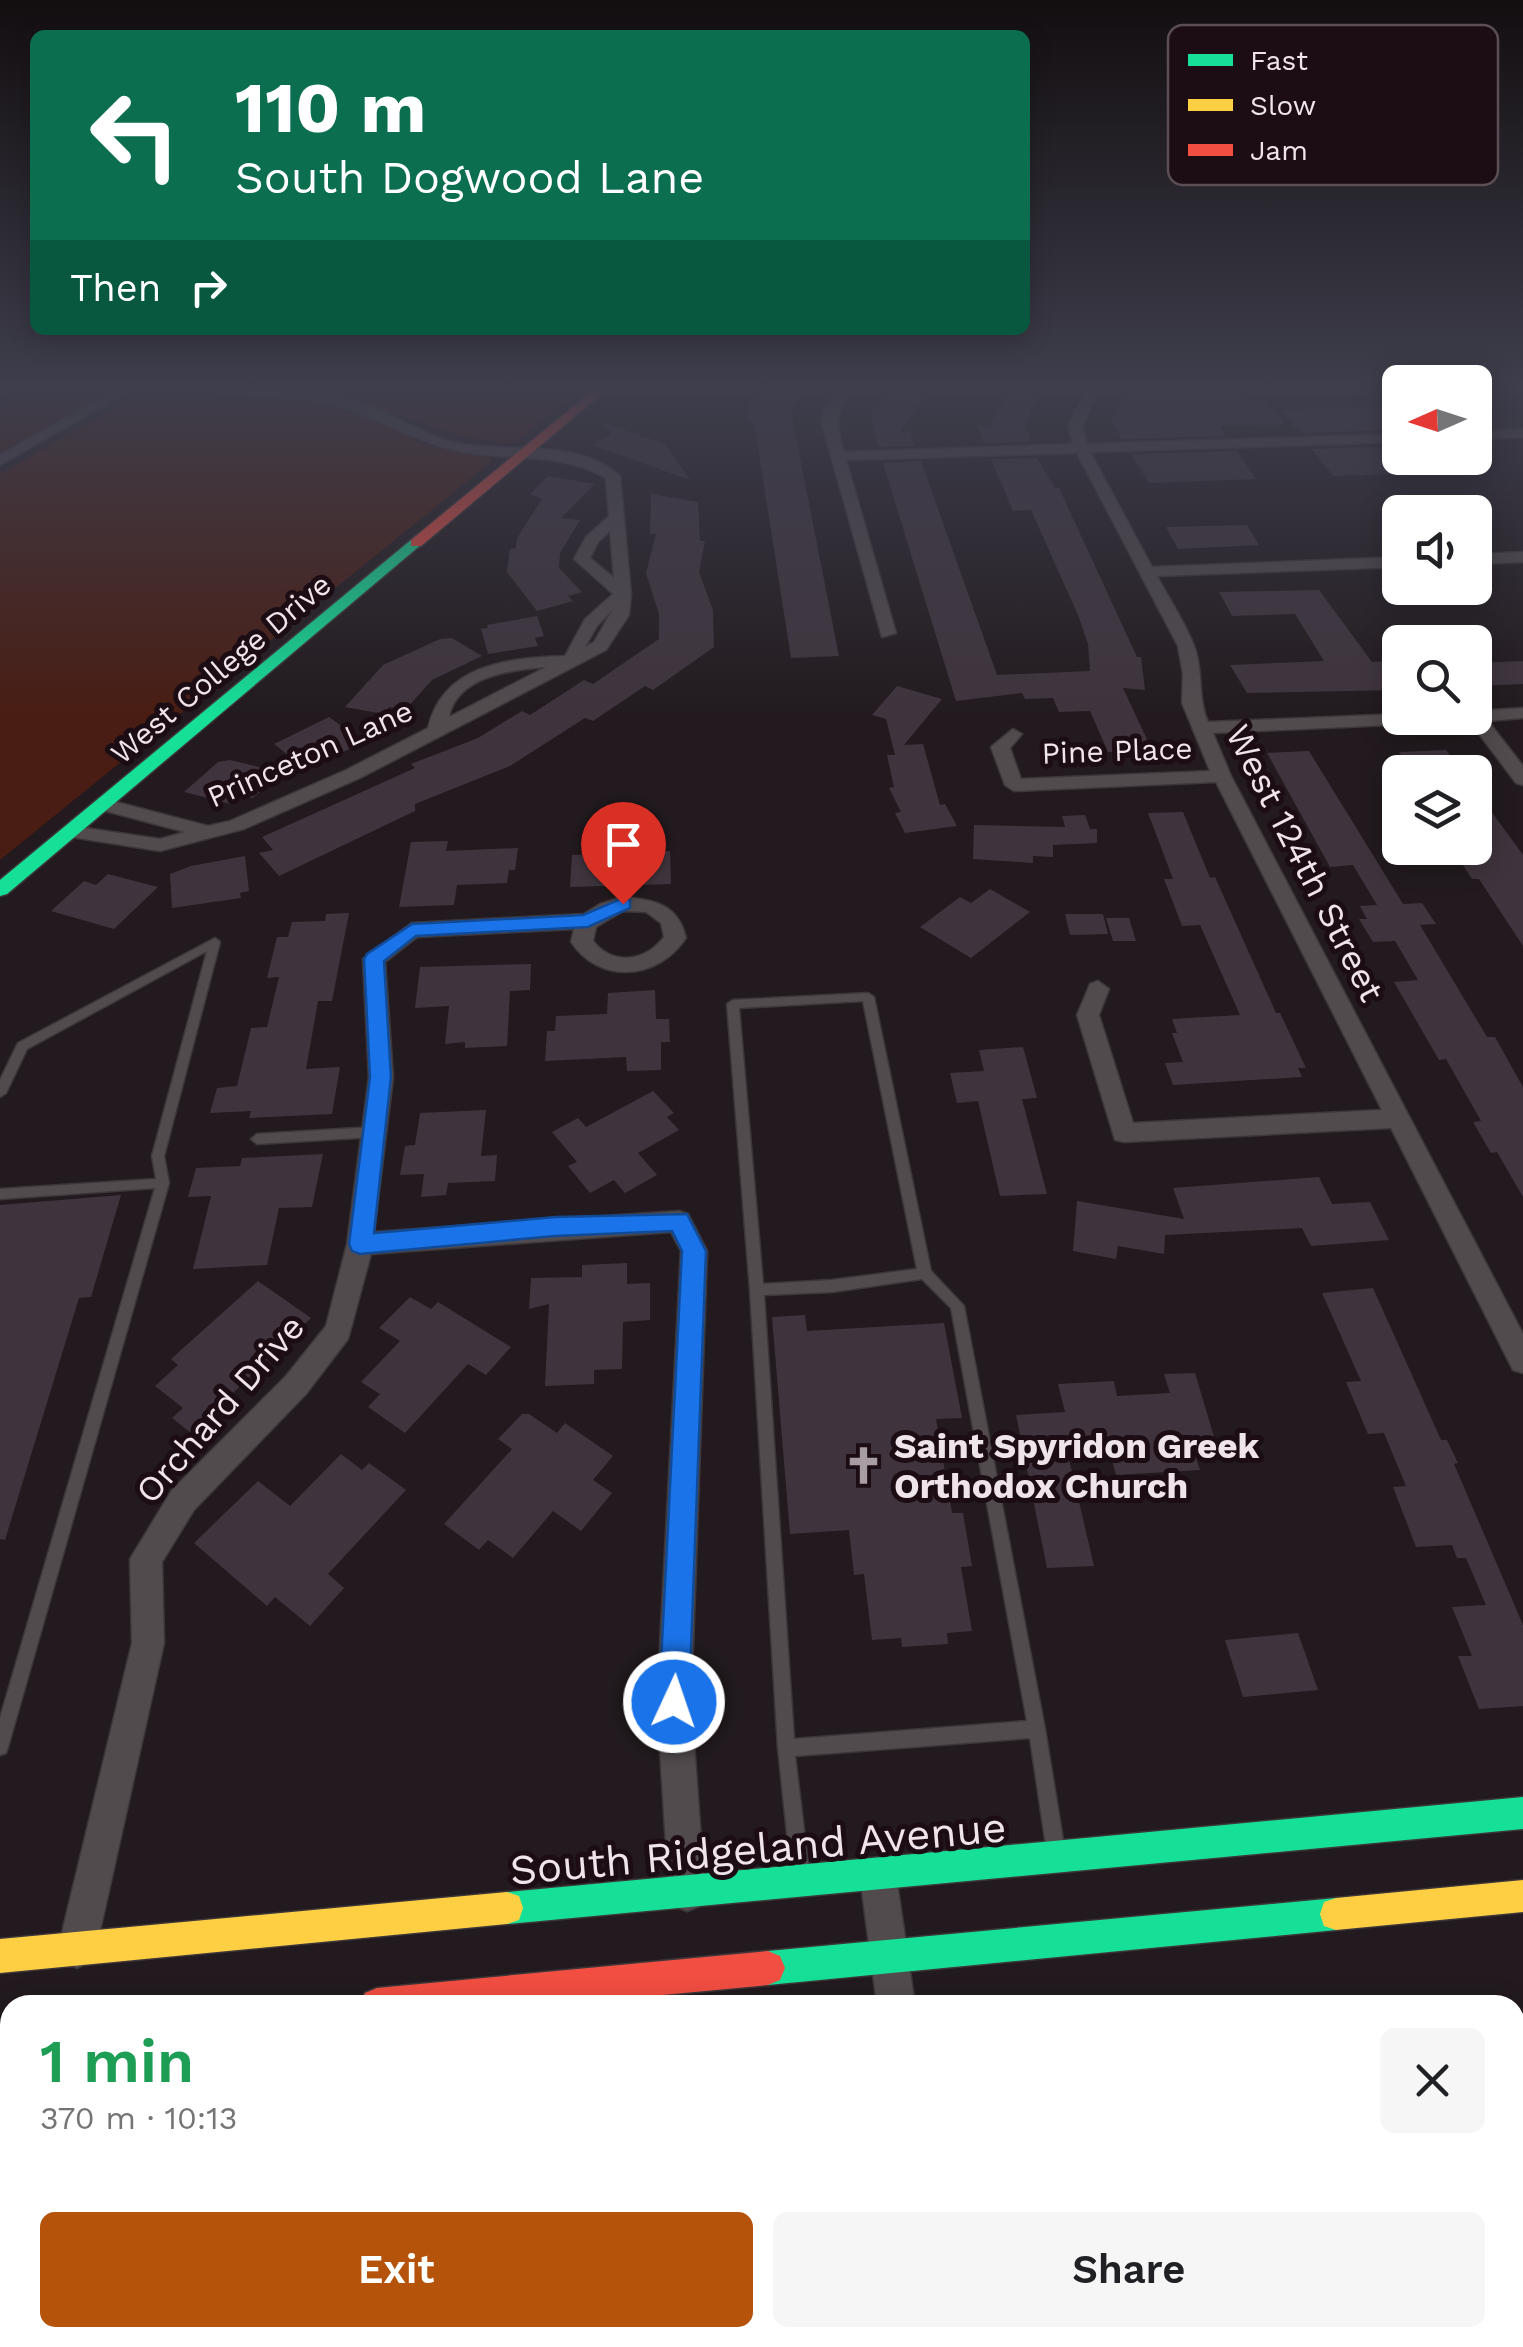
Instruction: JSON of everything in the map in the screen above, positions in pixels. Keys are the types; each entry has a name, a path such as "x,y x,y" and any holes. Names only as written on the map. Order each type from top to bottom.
{"main road":[{"name":"West College Drive","path":"0,890 474,497"},
{"name":"South Ridgeland Avenue","path":"0,1956 1523,1813"},
{"path":"482,1995 1523,1896"}],"street":[{"name":"Princeton Lane","path":"72,832 160,844 237,825 353,774 600,646 614,631 621,615 623,594 615,497"},
{"path":"851,497 888,633"},
{"name":"West 124th Street","path":"1106,497 1186,646 1192,674 1191,704 1222,776 1523,1361"},
{"path":"617,517 590,540 582,559 623,594"},
{"path":"1492,558 1523,557"},
{"path":"1145,572 1382,563"},
{"name":"Princeton Lane","path":"438,730 438,714 448,695 479,676 514,662 572,661"},
{"path":"1492,715 1523,714"},
{"path":"1201,728 1382,720"},
{"name":"Pine Place","path":"1013,734 1000,748 1014,785 1222,776"},
{"path":"1489,735 1523,780"},
{"name":"Princeton Lane","path":"105,805 206,832"},
{"name":"Orchard Drive","path":"77,1949 148,1643 146,1559 182,1500 296,1385 338,1331 360,1244 380,1077 374,959 412,930 588,921"},
{"path":"1098,990 1088,1016 1124,1132 1400,1118"},
{"path":"360,1244 678,1221 694,1251 674,1702 687,1892"},
{"path":"878,1876 895,1995"}],"lane":[{"path":"0,1094 22,1046 215,942 158,1156 164,1183 0,1747"},
{"path":"801,1882 786,1748 757,1290 733,1004 868,998 925,1273 957,1306 1037,1729 1057,1858"},
{"path":"257,1139 374,1132"},
{"path":"0,1194 164,1183"},
{"path":"757,1290 832,1286 925,1273"},
{"path":"786,1748 1037,1729"}],"shaded area":[{"path":"0,497 448,497 0,860"}],"building":[{"path":"536,497 582,497 561,518 580,520 560,553 559,568 582,592 568,596 573,601 537,611 507,572 510,549 516,548 517,538 542,499"},
{"path":"651,497 698,502 700,541 705,541 699,572 713,610 714,647 653,690 645,686 593,721 585,718 510,766 415,804 415,811 279,876 259,853 273,850 262,837 415,768 411,764 478,738 522,711 530,715 584,680 593,684 659,639 659,614 646,573 656,534 650,534"},
{"path":"766,497 808,497 839,656 791,658"},
{"path":"893,497 934,497 997,675 1090,671 1088,644 1078,615 1031,510 1013,511 1007,497 1063,497 1137,657 1141,657 1145,690 1123,688 1152,750 1108,752 1090,711 1059,712 1053,698 1025,699 1022,693 956,701"},
{"path":"1247,525 1259,545 1178,549 1166,527"},
{"path":"1319,590 1372,662 1382,661 1382,690 1247,693 1230,665 1324,661 1295,614 1232,616 1219,592"},
{"path":"537,616 544,636 535,638 538,646 488,654 481,629"},
{"path":"452,638 482,656 432,680 405,710 389,707 384,714 345,707 383,665 440,639"},
{"path":"1523,661 1523,684 1492,685 1492,662"},
{"path":"897,686 942,699 904,745 923,744 940,805 945,804 957,826 905,833 895,813 901,812 889,788 894,787 887,755 895,755 886,719 872,715"},
{"path":"329,717 364,742 318,764 309,757 298,763 274,744"},
{"path":"1446,750 1450,755 1401,755 1399,752"},
{"path":"1309,751 1403,904 1422,903 1436,924 1420,925 1487,1037 1495,1037 1523,1087 1523,1197 1497,1152 1491,1153 1473,1122 1481,1121 1446,1059 1439,1060 1394,982 1418,980 1395,941 1373,942 1359,919 1367,919 1360,906 1377,905 1353,865 1330,867 1267,753"},
{"path":"230,760 280,772 253,798 240,795 231,804 184,792 218,762"},
{"path":"1183,812 1210,878 1215,877 1276,1013 1280,1013 1306,1068 1298,1068 1302,1077 1173,1085 1165,1063 1183,1062 1172,1033 1177,1033 1172,1019 1240,1015 1200,925 1182,926 1164,879 1173,879 1148,813"},
{"path":"1492,812 1523,855 1523,946 1479,879 1472,879 1463,865 1492,865"},
{"path":"1085,815 1090,829 1097,829 1097,843 1053,845 1053,857 1033,856 1033,863 973,859 974,825 1065,827 1062,816"},
{"path":"448,841 446,851 518,848 515,870 509,870 507,883 457,885 454,905 399,907 411,842"},
{"path":"649,845 650,852 670,851 671,884 570,887 572,855 594,854 594,848"},
{"path":"245,856 249,891 240,893 241,898 172,908 170,874"},
{"path":"108,874 158,887 114,929 51,911 84,881 96,885"},
{"path":"990,889 1030,912 971,958 920,927 960,897 971,903"},
{"path":"349,913 332,1001 318,1001 306,1069 340,1067 332,1114 249,1118 251,1111 210,1113 217,1088 237,1086 251,1028 267,1027 279,977 267,978 277,937 288,937 292,922 325,921 326,914"},
{"path":"1065,914 1103,914 1108,934 1070,935"},
{"path":"1106,918 1129,918 1136,941 1113,941"},
{"path":"531,964 530,990 510,991 507,1046 465,1048 465,1042 445,1044 449,1006 415,1008 420,967"},
{"path":"655,990 656,1019 669,1019 670,1042 661,1042 661,1070 627,1071 626,1057 545,1061 547,1031 555,1031 556,1016 607,1014 608,993"},
{"path":"1023,1047 1037,1098 1022,1099 1047,1194 1000,1196 978,1101 957,1103 950,1073 984,1071 979,1050"},
{"path":"653,1091 674,1113 667,1117 679,1130 638,1153 657,1175 625,1193 614,1180 590,1193 568,1166 577,1162 552,1132 578,1118 586,1127"},
{"path":"486,1110 481,1156 497,1155 495,1181 448,1183 446,1195 421,1197 424,1174 400,1175 405,1146 415,1145 420,1113"},
{"path":"323,1154 312,1207 279,1208 267,1265 193,1269 211,1196 188,1197 196,1168 240,1166 242,1158"},
{"path":"1319,1177 1332,1204 1370,1202 1389,1240 1311,1246 1302,1228 1165,1235 1164,1254 1118,1246 1116,1259 1073,1251 1077,1201 1184,1219 1173,1188"},
{"path":"121,1195 91,1297 79,1298 5,1540 0,1539 0,1205"},
{"path":"627,1263 627,1284 650,1283 650,1320 623,1322 622,1369 594,1370 594,1384 545,1386 549,1304 529,1309 531,1278 582,1277 582,1265"},
{"path":"258,1281 311,1318 191,1433 172,1418 183,1408 155,1386 178,1365 171,1359"},
{"path":"1373,1288 1441,1440 1447,1440 1458,1463 1454,1464 1523,1625 1523,1706 1479,1709 1458,1656 1472,1656 1452,1607 1486,1605 1466,1558 1457,1558 1452,1545 1416,1547 1393,1487 1406,1486 1384,1433 1368,1434 1346,1382 1361,1381 1322,1293"},
{"path":"410,1297 431,1309 438,1302 511,1347 486,1375 468,1364 405,1433 368,1407 380,1394 361,1382 400,1341 379,1328"},
{"name":"Saint Spyridon Greek Orthodox Church","path":"805,1315 807,1331 944,1323 962,1418 936,1419 952,1513 963,1513 972,1566 961,1567 972,1631 947,1633 948,1644 902,1647 901,1638 872,1640 864,1574 854,1575 849,1530 790,1534 772,1317"},
{"path":"1195,1373 1218,1450 1194,1451 1200,1470 1116,1475 1111,1456 1069,1459 1094,1566 1047,1568 1016,1415 1065,1412 1058,1384 1114,1381 1117,1396 1170,1393 1164,1374"},
{"path":"522,1414 529,1414 557,1433 565,1423 613,1456 593,1480 612,1493 581,1531 553,1511 513,1558 488,1540 479,1550 444,1524 512,1449 498,1439"},
{"path":"341,1454 362,1470 369,1463 406,1490 328,1574 344,1588 310,1626 275,1597 267,1606 194,1543 258,1481 290,1506"},
{"path":"1298,1633 1318,1690 1243,1697 1225,1640"}],"traffic: fast":[{"path":"0,890 416,543"},
{"path":"507,1908 1523,1813"},
{"path":"768,1968 1336,1914"}],"traffic: slow":[{"path":"1336,1914 1523,1896"},
{"path":"0,1956 507,1908"}],"traffic: jam":[{"path":"416,543 472,497"},
{"path":"483,1995 768,1968"}],"place":[{"name":"Saint Spyridon Greek Orthodox Church","path":"864,1466"}],"route":[{"path":"623,904 609,907 588,921 412,930 374,959 380,1077 360,1244 678,1221 694,1251 674,1702"}]}
